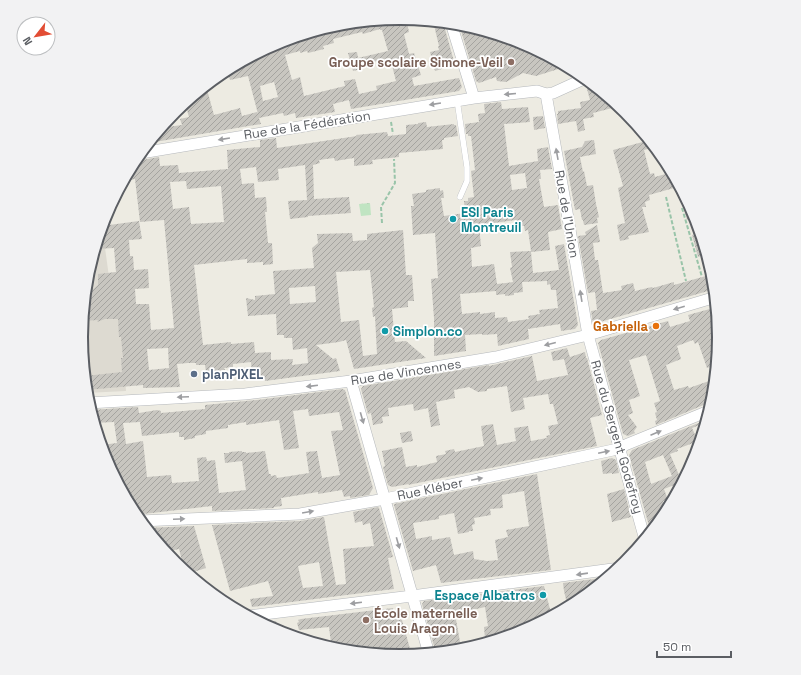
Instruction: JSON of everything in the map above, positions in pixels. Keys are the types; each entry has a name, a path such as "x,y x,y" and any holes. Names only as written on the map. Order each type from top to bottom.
{"street":[{"path":"453,30 474,98"},
{"path":"546,94 553,93 579,81"},
{"name":"Rue de la Fédération","path":"150,152 457,100 537,91 546,94"},
{"name":"Rue de l'Union","path":"546,94 588,335"},
{"name":"Rue de Vincennes","path":"95,403 245,394 351,381 496,357 588,335 710,299"},
{"name":"Rue du Sergent Godefroy","path":"588,335 643,534"},
{"path":"351,381 427,648"},
{"name":"Rue Kléber","path":"148,521 300,514 385,499 613,450 703,413"},
{"path":"257,615 610,569"}],"lane":[{"path":"457,100 467,168 467,182 460,197"}],"path":[{"path":"382,222 381,207 395,184 394,159"},
{"path":"666,197 686,281"},
{"path":"682,208 702,277"}],"shaded area":[{"path":"104,240 109,277 118,277 126,391 93,393 91,378 88,338 89,317 94,277"}],"green space":[{"path":"370,203 371,215 361,216 359,204"}],"building":[{"path":"408,25 409,32 404,34 409,54 414,53 421,75 412,78 414,86 459,78 462,87 459,91 351,109 349,100 333,104 335,112 296,118 295,113 284,116 283,113 259,118 261,124 157,142 170,127 182,125 180,119 189,117 187,110 208,92 214,115 240,108 242,116 257,112 258,114 248,76 230,80 228,77 244,67 300,42 340,31 380,26","holes":["382,30 388,51 358,58 357,52 348,53 353,71 361,69 360,65 390,58 396,81 376,86 377,90 359,94 355,79 344,81 345,86 304,96 300,77 292,80 285,55 300,51 300,53 307,51 308,53 324,49 323,46 334,43 333,39 362,32 363,34","274,82 278,97 263,101 260,86"]},
{"path":"435,27 445,29 455,65 435,71 430,52 439,50"},
{"path":"461,31 520,49 539,57 560,69 536,76 523,73 506,82 497,81 496,77 479,83 476,81"},
{"path":"587,89 591,90 612,108 593,113 594,117 583,119 585,130 578,132 576,121 558,124 558,111 581,108 580,102 590,100"},
{"path":"501,102 502,109 528,107 530,122 504,124 509,166 538,161 537,149 548,147 552,169 540,170 541,179 539,179 544,207 558,205 562,229 548,232 550,250 531,252 533,273 559,270 555,246 564,244 578,325 575,329 561,331 560,324 528,329 529,339 498,346 497,334 465,335 466,351 434,356 434,318 431,279 438,278 435,233 413,235 411,206 414,206 412,194 440,188 440,191 443,190 444,198 441,198 444,216 465,213 464,201 468,201 468,198 474,197 471,171 475,170 471,136 466,134 465,124 479,122 478,114 485,113 484,104","holes":["525,173 527,188 512,190 510,175","516,220 517,226 524,226 525,231 528,230 531,251 510,252 512,267 510,268 513,282 497,284 494,264 472,267 471,248 481,246 479,225","547,281 547,285 550,284 551,290 556,290 558,308 539,310 540,314 528,316 529,319 508,322 507,317 495,318 495,312 462,314 460,294 496,291 496,295 514,295 514,293 523,292 522,282"]},
{"path":"543,116 545,128 534,130 533,117"},
{"path":"426,122 427,127 454,124 456,125 458,136 444,138 444,140 442,140 443,149 399,153 399,157 372,160 373,164 354,166 354,158 335,161 334,158 319,160 320,163 313,165 314,199 349,197 351,213 308,216 290,219 288,201 307,200 305,165 278,169 279,180 258,182 256,167 240,169 242,184 254,183 255,198 266,197 267,212 265,212 268,243 272,243 273,264 263,265 263,262 247,263 247,259 194,265 203,345 231,342 231,344 254,342 255,353 271,352 271,360 293,359 292,365 308,363 307,348 293,350 292,338 284,338 284,335 277,335 276,314 248,316 246,298 255,300 255,296 275,294 273,271 314,268 312,248 318,243 317,234 352,233 353,241 367,240 367,234 403,230 406,275 412,275 414,301 408,301 408,307 392,309 395,342 406,341 426,358 354,369 346,340 316,345 333,359 336,358 340,371 265,381 265,379 260,379 260,375 252,375 251,362 233,364 233,367 224,368 225,370 206,372 205,365 188,363 177,364 180,387 143,388 143,385 93,389 91,375 122,372 121,358 123,358 121,337 119,337 118,319 105,319 97,322 98,320 89,321 92,290 98,285 98,274 116,272 114,248 102,249 109,225 139,221 142,239 129,240 130,256 133,256 134,270 148,269 149,288 135,289 136,304 149,304 151,330 174,328 164,220 140,222 135,179 131,180 144,160 159,157 160,166 178,165 179,173 228,169 227,150 260,147 260,140 276,138 277,148 357,136 356,135 387,132 388,136 406,134 406,125","holes":["186,181 187,189 221,186 224,222 191,224 189,207 173,209 170,182","370,270 377,354 363,356 359,320 341,322 336,272","315,286 316,302 290,304 289,288","168,348 169,368 149,370 147,349"]},
{"path":"594,140 596,154 580,157 587,186 593,185 599,217 597,218 598,223 584,225 580,209 575,210 564,151 582,147 585,141"},
{"path":"644,142 649,149 644,150 650,174 654,173 655,177 666,174 674,188 649,195 650,200 645,202 646,207 642,207 649,232 628,236 629,239 620,241 617,225 625,223 618,188 623,186 613,150"},
{"path":"684,206 689,219 687,220"},
{"path":"597,225 600,242 593,243 595,260 598,260 603,293 622,290 621,286 633,283 635,291 674,282 674,285 707,276 709,291 593,324 591,311 597,310 595,292 588,293 578,236 586,235 585,232"},
{"path":"695,234 702,256 698,257 692,235"},
{"path":"711,309 713,338 711,367 707,368 698,342 695,344 693,340 677,346 681,359 666,365 674,390 688,386 689,388 710,381 705,404 656,425 655,421 657,420 655,413 657,412 654,403 660,401 646,355 629,360 640,396 629,400 633,413 628,415 637,427 634,431 635,433 628,436 623,434 598,343 601,340 668,321 670,327 690,321 688,315"},
{"path":"567,348 570,357 585,352 587,358 602,415 590,418 597,446 408,485 409,484 392,487 388,485 383,467 385,466 382,451 402,447 406,467 417,465 417,467 437,462 436,456 446,454 445,451 454,449 455,452 484,446 481,426 493,424 497,445 516,441 514,428 528,426 531,441 547,438 546,436 550,435 548,426 558,424 553,404 550,404 548,394 523,398 525,409 511,412 507,386 478,392 469,387 454,390 455,398 436,402 440,425 431,427 428,408 414,411 413,404 388,408 389,416 382,417 383,423 373,425 371,413 368,414 361,389 363,386 489,366 532,356 537,381 568,375 564,359 553,361 551,352"},
{"path":"342,389 345,390 373,488 369,495 350,498 350,496 344,497 342,490 281,498 282,506 274,508 212,511 212,506 143,514 120,476 107,444 117,443 114,422 100,423 97,410 138,407 139,413 157,410 161,411 161,413 205,409 205,405","holes":["308,409 309,416 339,412 343,430 331,431 340,475 322,478 317,451 306,452 309,473 277,478 276,475 271,476 271,474 269,474 265,451 246,453 242,451 229,452 224,453 225,463 242,461 246,490 219,493 215,460 207,461 206,457 197,458 199,481 172,483 171,475 147,477 143,441 126,444 123,423 140,422 142,436 179,432 179,437 184,437 184,440 206,434 206,431 228,428 228,425 246,422 246,425 279,420 284,450 299,448 293,411"]},
{"path":"701,422 700,425 692,428 696,437 694,443 677,449 678,451 670,454 680,478 676,484 664,489 668,499 663,501 664,505 649,526 629,455 632,450","holes":["663,455 672,476 651,484 645,462"]},
{"path":"411,431 413,441 402,443 400,433"},
{"path":"612,458 616,460 619,473 603,474 601,461"},
{"path":"537,474 551,570 441,583 436,565 413,571 394,504","holes":["524,491 529,526 506,530 508,537 495,540 498,560 487,561 474,559 473,551 454,555 450,537 432,540 432,536 416,539 413,523 439,519 439,516 454,513 458,534 473,531 472,525 475,524 474,518 491,515 490,509 503,508 502,495"]},
{"path":"624,489 631,517 612,522 607,494"},
{"path":"379,508 393,557 388,558 394,589 252,607 250,599 273,596 268,581 230,591 212,525 300,521 324,517 336,585 346,584 343,549 374,546 370,523 363,525 362,521 355,523 353,512","holes":["319,562 323,586 303,588 298,566"]},
{"path":"194,526 206,568 194,572 182,560 179,549 172,550 153,528"},
{"path":"599,578 567,602 563,583"},
{"path":"544,586 551,612 520,626 485,638 484,627 488,626 485,607 455,614 460,642 477,640 434,648 422,604 424,601"},
{"path":"393,608 394,617 402,620 410,650 380,649 331,642 329,627 299,630 297,623 299,622 298,620"}],"place":[{"name":"Groupe scolaire Simone-Veil","path":"511,62"},
{"name":"ESI Paris Montreuil","path":"453,219"},
{"name":"Gabriella","path":"656,326"},
{"name":"Simplon.co","path":"385,331"},
{"name":"planPIXEL","path":"194,374"},
{"name":"Espace Albatros","path":"543,595"},
{"name":"École maternelle Louis Aragon","path":"366,620"}]}
